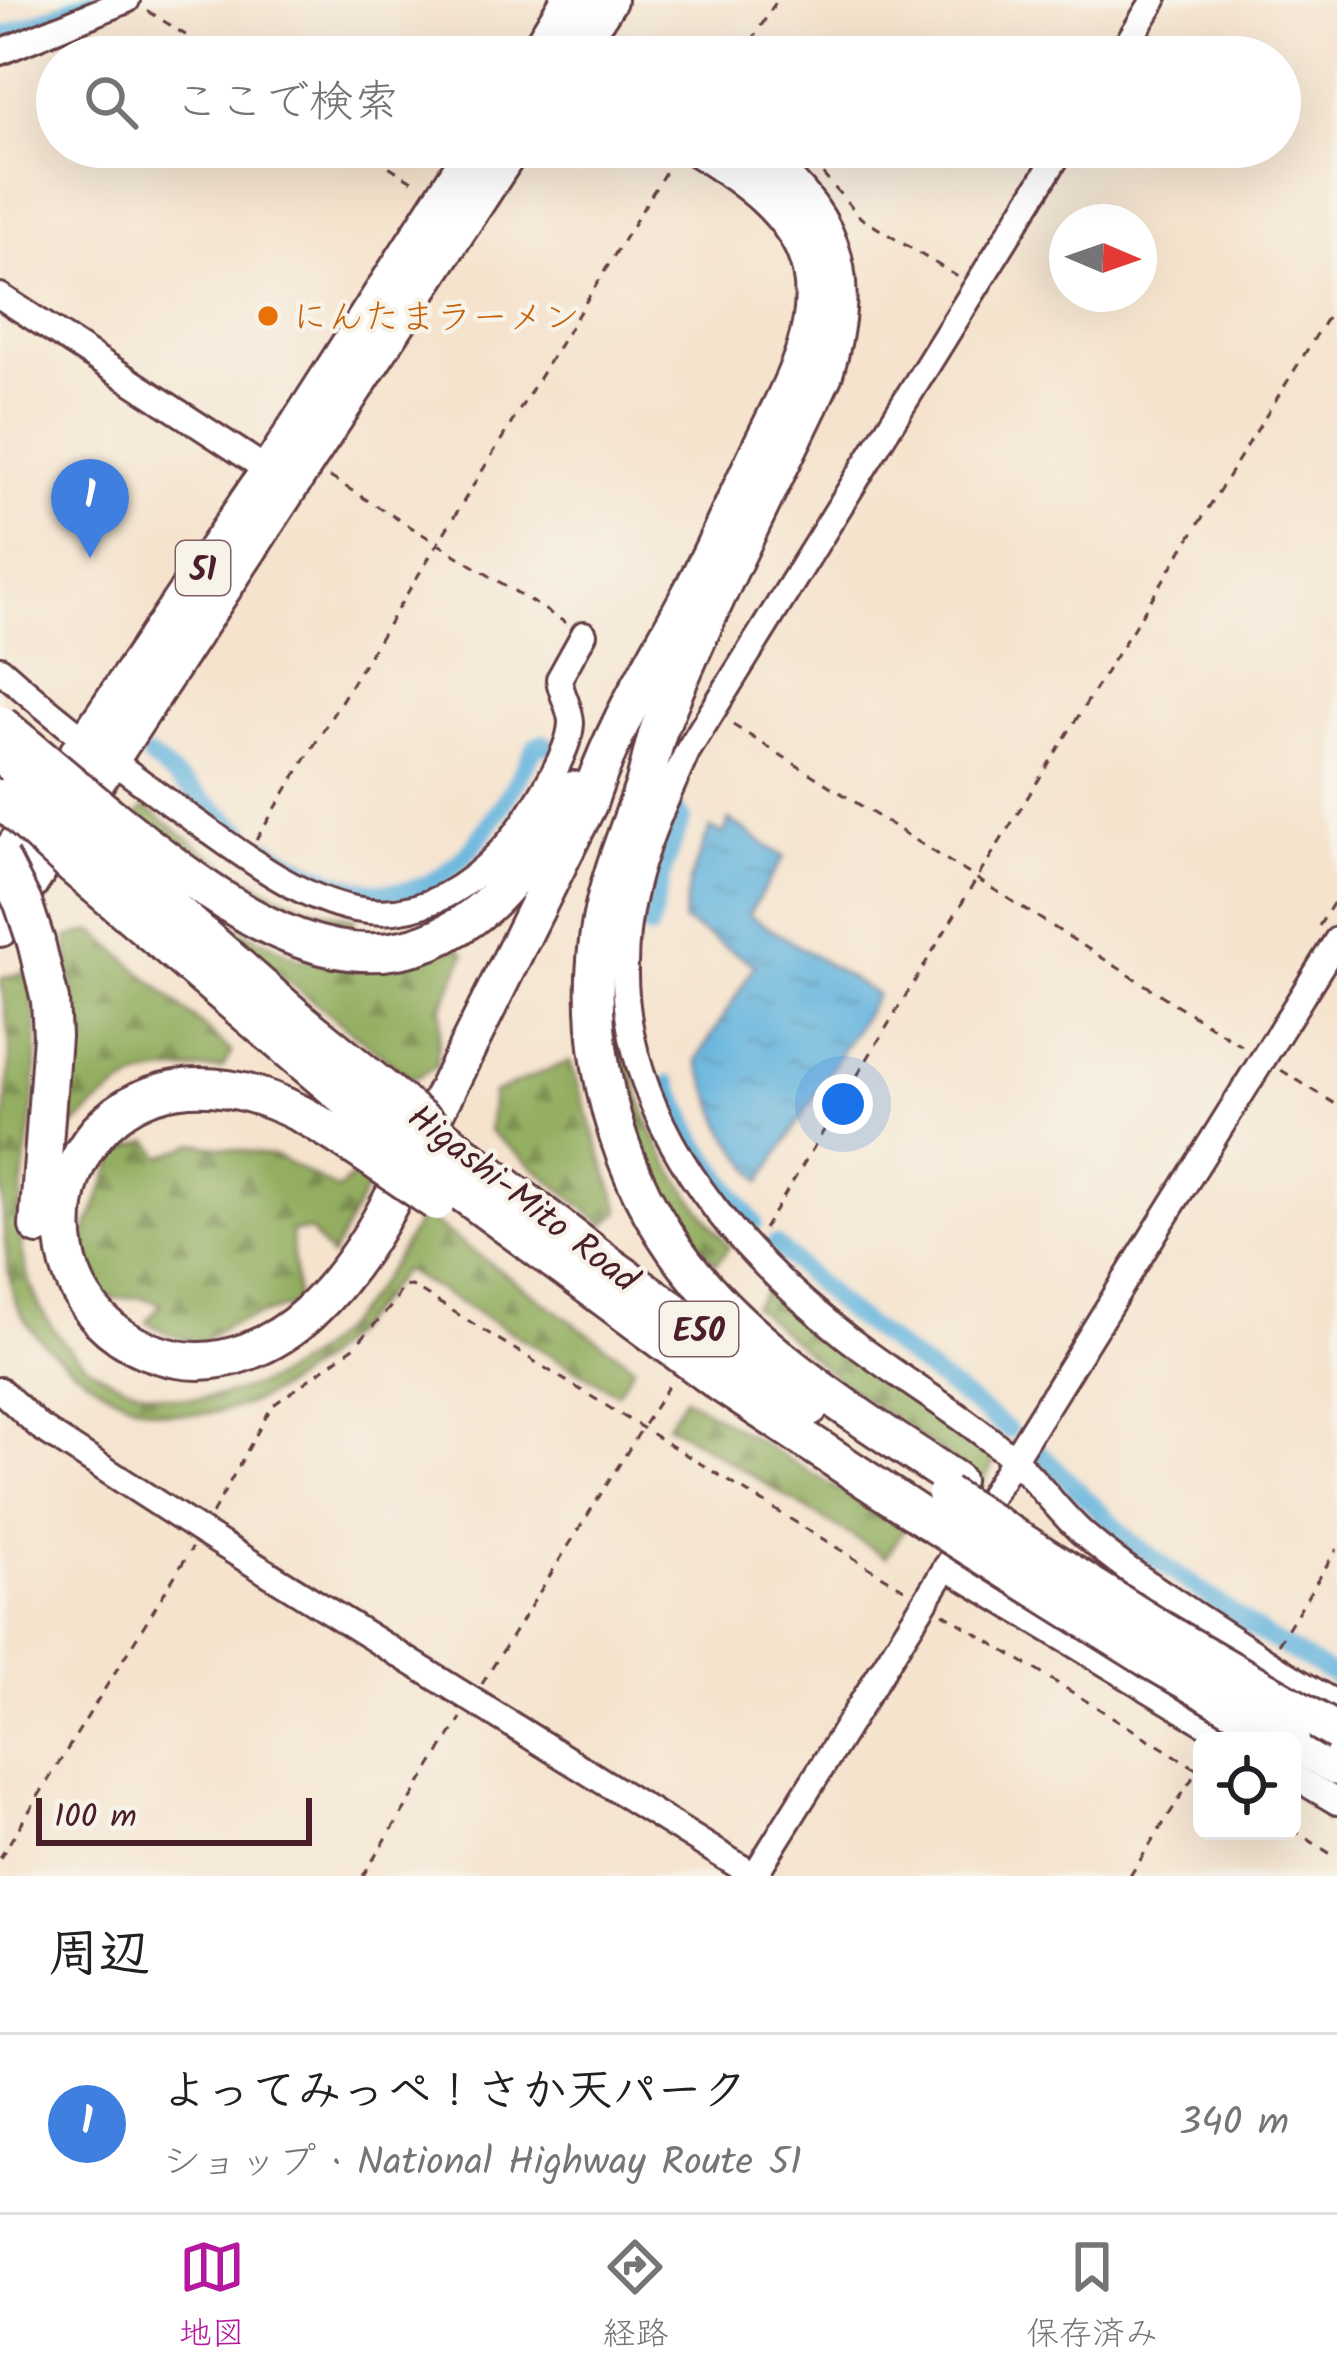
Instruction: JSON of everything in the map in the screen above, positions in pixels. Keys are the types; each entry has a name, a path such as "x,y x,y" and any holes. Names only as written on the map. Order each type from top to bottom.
{"highway":[{"path":"568,36 570,0"},
{"path":"580,36 608,0"},
{"name":"51","path":"0,928 98,752 268,471 462,168"},
{"name":"51","path":"0,869 98,752 308,463 498,168"},
{"path":"0,724 90,839 208,892 281,934 324,947 389,950 427,940 483,909 509,883 604,753 696,584 798,367 812,324 811,272 789,222 745,180 714,168"},
{"path":"771,168 794,188 824,229 833,256 839,313 824,374 658,733 612,874 596,969 599,1058 633,1175 676,1252 741,1323 943,1498 1337,1732"},
{"path":"0,857 23,903 50,1000 52,1036 37,1206 42,1265 51,1287 77,1327 108,1354 143,1372 186,1382 219,1380 273,1361 335,1317 366,1276 461,1100 623,772 658,733"},
{"path":"447,1178 396,1138 322,1125 258,1096 206,1087 159,1092 137,1100 101,1125 71,1165 58,1215 62,1260 71,1284 94,1317 122,1341 147,1354 190,1362 235,1357 274,1339 308,1315 341,1280 394,1195 588,804 604,753"},
{"name":"Higashi-Mito Road","path":"0,754 90,839 298,1019 396,1138 714,1392 943,1498"},
{"name":"Higashi-Mito Road","path":"0,798 90,839"},
{"name":"Higashi-Mito Road","path":"447,1178 606,1263 943,1498 1149,1659 1276,1732"},
{"name":"Higashi-Mito Road","path":"1301,1746 1337,1767"}],"street":[{"path":"1132,36 1154,0"},
{"path":"48,36 138,6"},
{"path":"0,52 36,40"},
{"path":"1050,168 711,711 674,783 634,891 628,937 629,1011 645,1084 670,1140 698,1187 749,1253 844,1336 1013,1459 1082,1534 1118,1564 1337,1704"},
{"path":"0,296 268,471"},
{"path":"0,669 98,752 271,874 355,909 406,909 458,890 512,840 569,737 571,717 560,680 584,634"},
{"path":"0,1390 40,1427 202,1532 754,1876 1337,940"},
{"path":"946,1567 1219,1732"},
{"path":"1301,1780 1337,1802"}],"path":[{"path":"755,36 777,0"},
{"path":"138,6 186,36"},
{"path":"391,168 441,200"},
{"path":"246,857 435,543 674,168"},
{"path":"817,168 861,218 975,288"},
{"path":"749,1253 1337,302"},
{"path":"308,463 584,634"},
{"path":"711,711 1337,1105"},
{"path":"0,1858 202,1532 272,1406 354,1347 395,1302 401,1287 412,1286 1193,1767"},
{"path":"363,1876 669,1385"},
{"path":"1273,1652 1337,1549"},
{"path":"1130,1876 1193,1782"},
{"path":"1301,1835 1337,1858"}],"green space":[{"path":"145,807 269,890 355,918 352,935 292,919 237,889 136,816"},
{"path":"224,921 301,960 365,967 457,947 465,954 442,1007 436,1067 412,1079 219,927"},
{"path":"94,931 232,1052 222,1068 156,1074 126,1084 74,1126 64,1118 75,1022 67,937"},
{"path":"29,971 36,1056 20,1220 22,1246 36,1300 63,1342 89,1367 130,1387 183,1398 247,1389 280,1375 310,1356 361,1307 422,1215 634,1366 617,1393 403,1270 340,1342 305,1372 266,1396 225,1410 182,1414 138,1405 79,1373 44,1344 19,1309 3,1225 10,1057 1,978"},
{"path":"614,993 619,993 634,1074 655,1138 729,1247 716,1264 671,1204 641,1138 622,1068"},
{"path":"570,1061 620,1211 605,1225 489,1131 493,1093"},
{"path":"150,1141 162,1157 195,1143 278,1157 338,1190 356,1173 370,1182 331,1257 310,1231 291,1231 297,1304 230,1324 201,1342 170,1335 147,1322 161,1304 142,1297 109,1299 87,1269 84,1237 118,1151"},
{"path":"768,1288 853,1361 997,1457 983,1482 837,1379 753,1306"},
{"path":"685,1397 904,1529 886,1557 668,1424"}],"water":[{"path":"729,820 784,857 748,915 877,995 761,1182 725,1131 697,1060 755,965 683,921 690,881 710,828 724,834"}],"waterway":[{"path":"0,37 91,0"},
{"path":"265,847 318,874 362,889 398,891 430,882 457,863 483,833 536,746 548,746"},
{"path":"150,757 242,831"},
{"path":"650,928 682,819 675,809"},
{"path":"669,1084 697,1144 754,1223"},
{"path":"775,1244 847,1311 1008,1430"},
{"path":"1037,1450 1132,1543 1267,1637 1337,1677"}],"place":[{"name":"にんたまラーメン","path":"268,316"},
{"name":"よってみっぺ！さか天パーク","path":"90,558"}]}
